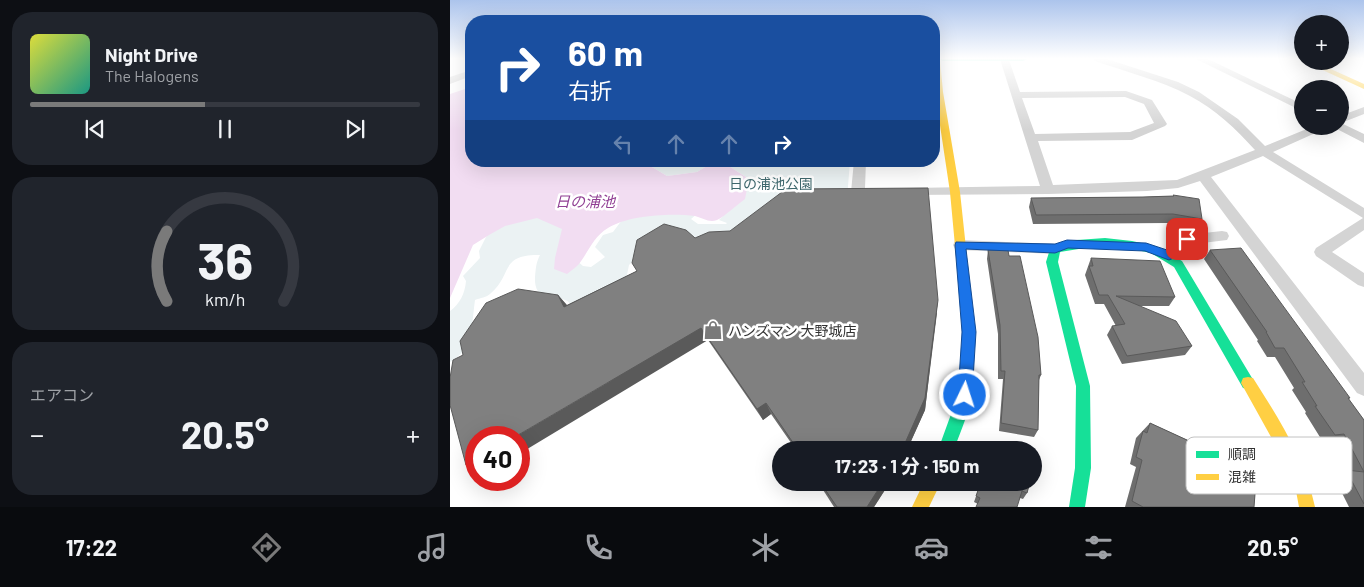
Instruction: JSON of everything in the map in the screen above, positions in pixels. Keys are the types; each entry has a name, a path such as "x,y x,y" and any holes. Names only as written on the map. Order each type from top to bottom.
{"street":[{"path":"1012,83 1048,190"},
{"path":"1171,83 1195,94 1234,121 1263,151 1364,214"},
{"path":"1250,83 1294,104"},
{"path":"1353,83 1364,88"},
{"path":"1017,95 1126,94 1148,102 1161,124 1132,136 1030,138"},
{"path":"940,98 955,192 969,332 965,395 949,441"},
{"path":"1349,116 1364,110"},
{"path":"1349,131 1364,139"},
{"path":"860,167 858,192 955,192 1147,187 1178,184 1203,176 1303,135"},
{"path":"1203,176 1364,387"},
{"path":"1364,223 1321,252 1364,281"},
{"path":"1169,256 1182,240 1222,236"},
{"path":"960,245 1055,249 1067,244 1146,247 1169,256 1178,264 1280,437"},
{"path":"1055,249 1052,262 1083,386 1083,468 1077,507"},
{"path":"920,507 928,491"},
{"path":"1306,494 1308,507"}],"green space":[{"path":"652,167 705,167 697,172 667,176"},
{"name":"日の浦池公園","path":"730,167 850,167 847,199 727,233 695,240 658,240 633,257 626,280 574,308 569,302 544,295 537,290 535,285 536,265 540,255 518,258 508,267 502,280 490,294 475,300 472,326 467,343 458,357 450,362 450,311 461,298 466,281 463,276 480,258 479,251 489,231 528,216 566,216 569,254 583,266 591,267 605,257 595,247 603,235 613,232 628,212 698,213 691,219 698,224 726,224 719,220 726,213 749,179"}],"water":[{"name":"日の浦池","path":"465,89 465,167 652,167 667,176 697,172 705,167 730,167 749,179 745,199 714,221 695,216 662,215 627,220 617,224 608,228 599,236 579,264 567,274 554,269 562,229 537,218 505,226 473,245 450,298 450,94"}],"building":[{"name":"ハンズマン 大野城店","path":"928,188 938,300 925,398 906,441 792,441 766,403 757,409 701,328 530,428 530,426 465,426 465,461 450,405 450,378 453,360 463,355 460,341 486,303 518,289 558,295 564,307 637,271 632,263 637,240 664,224 686,230 695,238 709,232 730,231 786,189"},
{"path":"1174,196 1199,199 1202,219 1173,214 1036,215 1031,198"},
{"path":"1241,248 1350,398 1348,398 1364,420 1364,472 1352,449 1352,437 1346,437 1344,434 1335,435 1315,406 1317,406 1302,382 1305,382 1284,348 1275,348 1267,332 1210,250"},
{"path":"988,250 1008,250 1009,256 1020,256 1038,337 1041,375 1039,375 1038,430 1001,423 1005,371 1001,371 1000,325"},
{"path":"1091,258 1160,261 1175,297 1116,296 1176,321 1192,346 1127,356 1112,326 1125,324 1108,295 1099,295 1089,266 1093,266"},
{"path":"1150,423 1186,440 1186,494 1255,494 1254,507 1143,507 1132,501 1142,460 1136,457 1143,431 1147,433"},
{"path":"1352,471 1364,472 1364,504 1352,481"},
{"path":"826,491 877,491 867,507 837,507"},
{"path":"978,491 1022,491 1017,507 976,507 980,498 976,496"}],"traffic: fast":[{"path":"1077,507 1083,468 1083,386 1052,262 1055,249 1077,244 1119,243 1155,250 1178,264 1248,383"},
{"path":"949,441 965,395 966,379"}],"traffic: slow":[{"path":"1354,83 1364,87"},
{"path":"940,98 955,192 969,332 966,379"},
{"path":"1248,383 1281,437"},
{"path":"920,507 928,491"},
{"path":"1305,494 1307,507"}],"place":[{"name":"ハンズマン 大野城店","path":"713,330"}],"route":[{"path":"965,395 969,332 960,245 1055,249 1060,245 1067,244 1146,247 1158,250 1169,256 1182,240 1187,239"}]}
